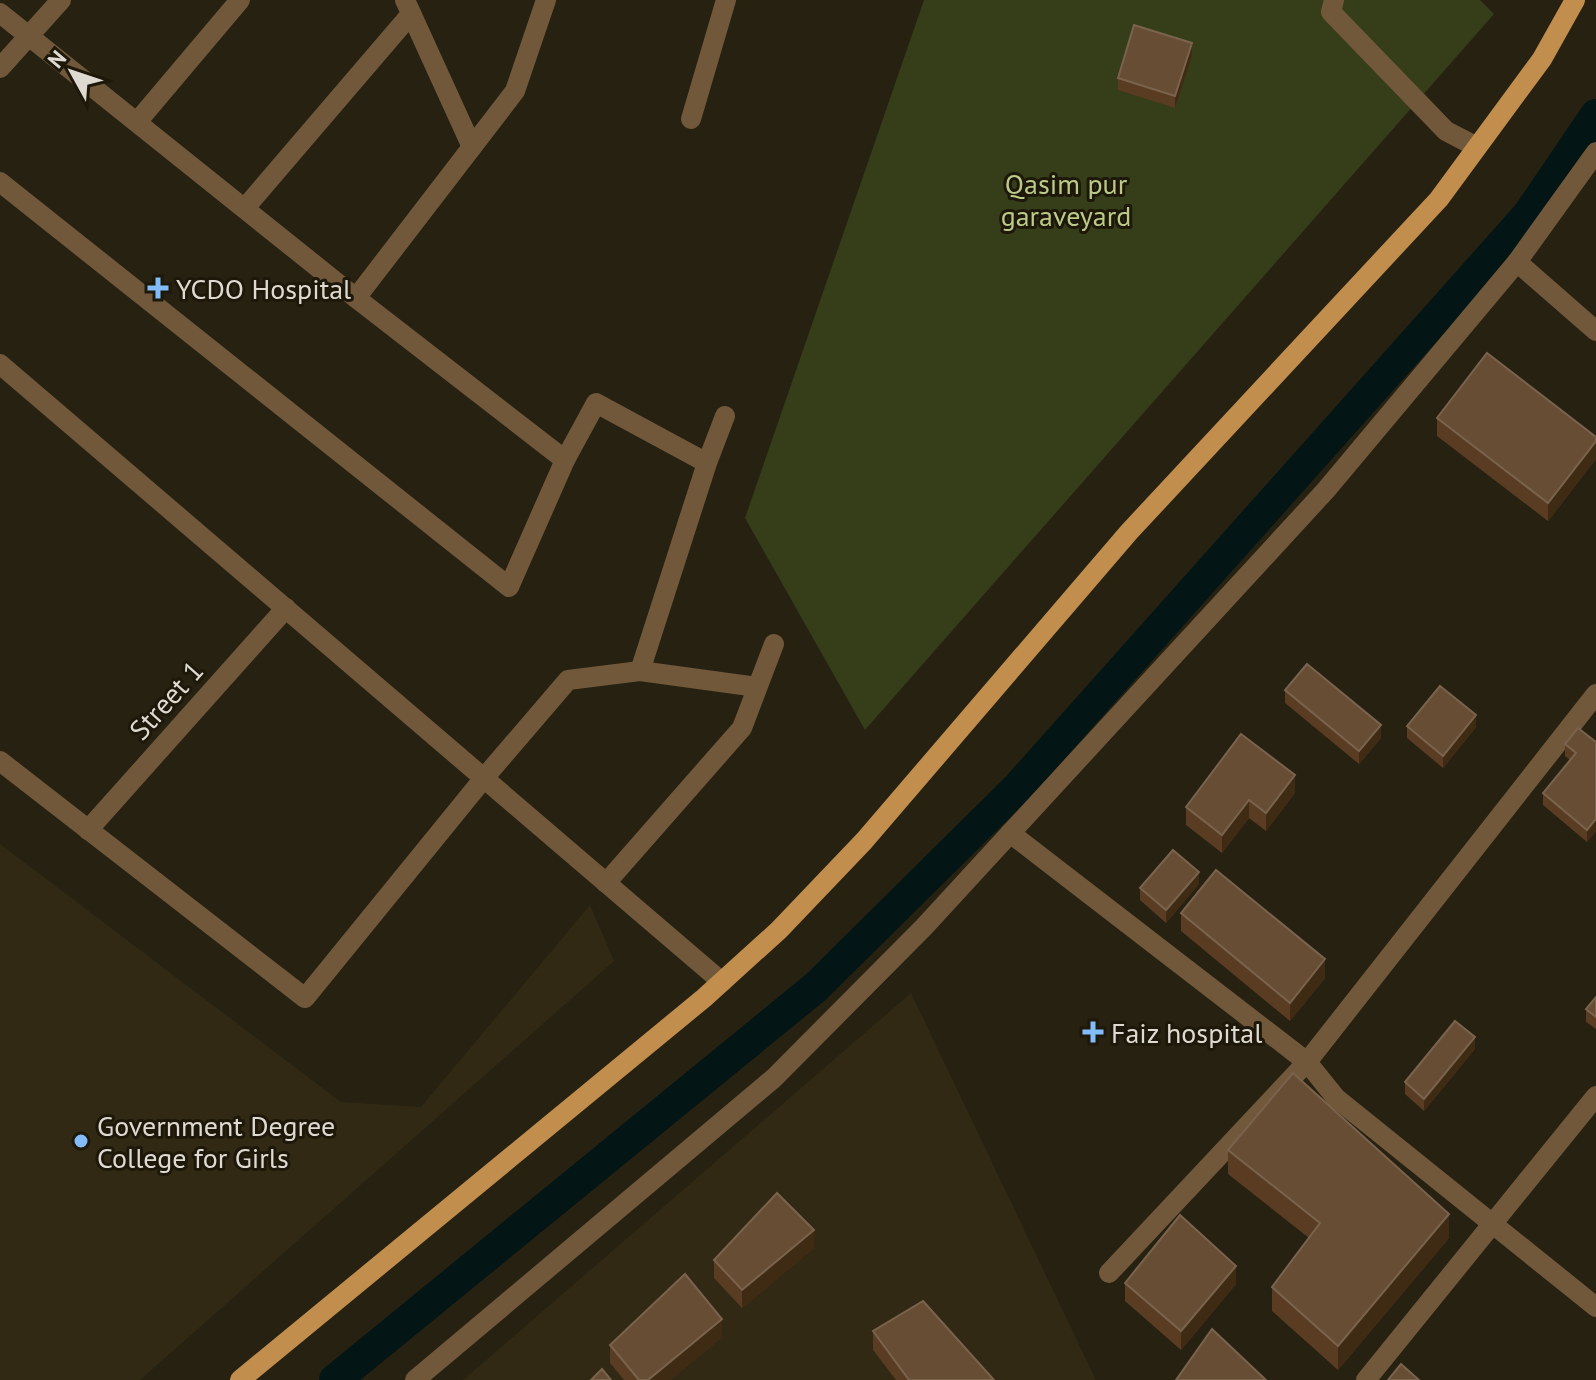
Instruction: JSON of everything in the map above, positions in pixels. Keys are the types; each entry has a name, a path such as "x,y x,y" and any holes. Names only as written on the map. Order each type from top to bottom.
{"main road":[{"path":"240,1380 722,982 779,930 864,841 1129,532 1439,199 1542,59 1575,0"}],"street":[{"path":"0,68 61,0"},
{"path":"137,122 240,0"},
{"path":"356,298 515,91 546,0"},
{"path":"691,119 726,0"},
{"path":"1334,0 1331,12 1446,131 1477,147"},
{"path":"245,208 408,7 472,147"},
{"path":"0,13 356,298 565,460"},
{"path":"415,1380 774,1078 924,927 1326,490 1517,262 1596,152"},
{"path":"0,182 509,587 565,460 596,403 707,463"},
{"path":"1517,262 1596,331"},
{"path":"0,364 722,982"},
{"path":"640,671 725,416"},
{"name":"Street 1","path":"88,830 286,608"},
{"path":"606,883 742,728 774,644"},
{"path":"0,761 305,998 568,680 640,671 757,687"},
{"path":"1109,1273 1307,1062 1596,694"},
{"path":"1010,833 1307,1062 1336,1098 1596,1307"},
{"path":"1366,1380 1596,1096"}],"shaded area":[{"path":"0,844 341,1102 421,1107 590,905 614,961 140,1380 0,1380"},
{"path":"911,993 1096,1380 463,1380"}],"green space":[{"name":"Qasim pur garaveyard","path":"924,0 1480,0 1494,14 865,730 745,518"}],"building":[{"path":"1134,25 1192,43 1175,96 1118,78"},
{"path":"1487,353 1596,437 1548,503 1437,418"},
{"path":"1307,664 1381,725 1359,751 1285,690"},
{"path":"1440,686 1476,715 1443,756 1407,726"},
{"path":"1578,728 1596,742 1596,819 1587,830 1543,793 1576,753 1565,744"},
{"path":"1241,734 1295,775 1266,813 1249,800 1222,835 1186,807"},
{"path":"1173,850 1199,872 1166,910 1140,888"},
{"path":"1216,870 1325,959 1290,1003 1181,913"},
{"path":"1596,997 1596,1017 1586,1009"},
{"path":"1455,1021 1475,1037 1424,1099 1405,1082"},
{"path":"1293,1073 1449,1214 1338,1346 1272,1287 1320,1223 1228,1150"},
{"path":"777,1193 814,1230 742,1290 714,1260"},
{"path":"1180,1215 1236,1266 1181,1331 1125,1283"},
{"path":"685,1274 722,1319 648,1380 639,1380 610,1345"},
{"path":"923,1301 994,1380 909,1380 873,1331"},
{"path":"1212,1329 1266,1380 1176,1380"},
{"path":"1401,1364 1419,1380 1388,1380"},
{"path":"602,1369 611,1380 591,1380"}],"waterway":[{"path":"335,1380 816,987 1019,786 1528,215 1596,115"}],"place":[{"name":"YCDO Hospital","path":"158,288"},
{"name":"Faiz hospital","path":"1093,1032"},
{"name":"Government Degree College for Girls","path":"81,1141"}]}
